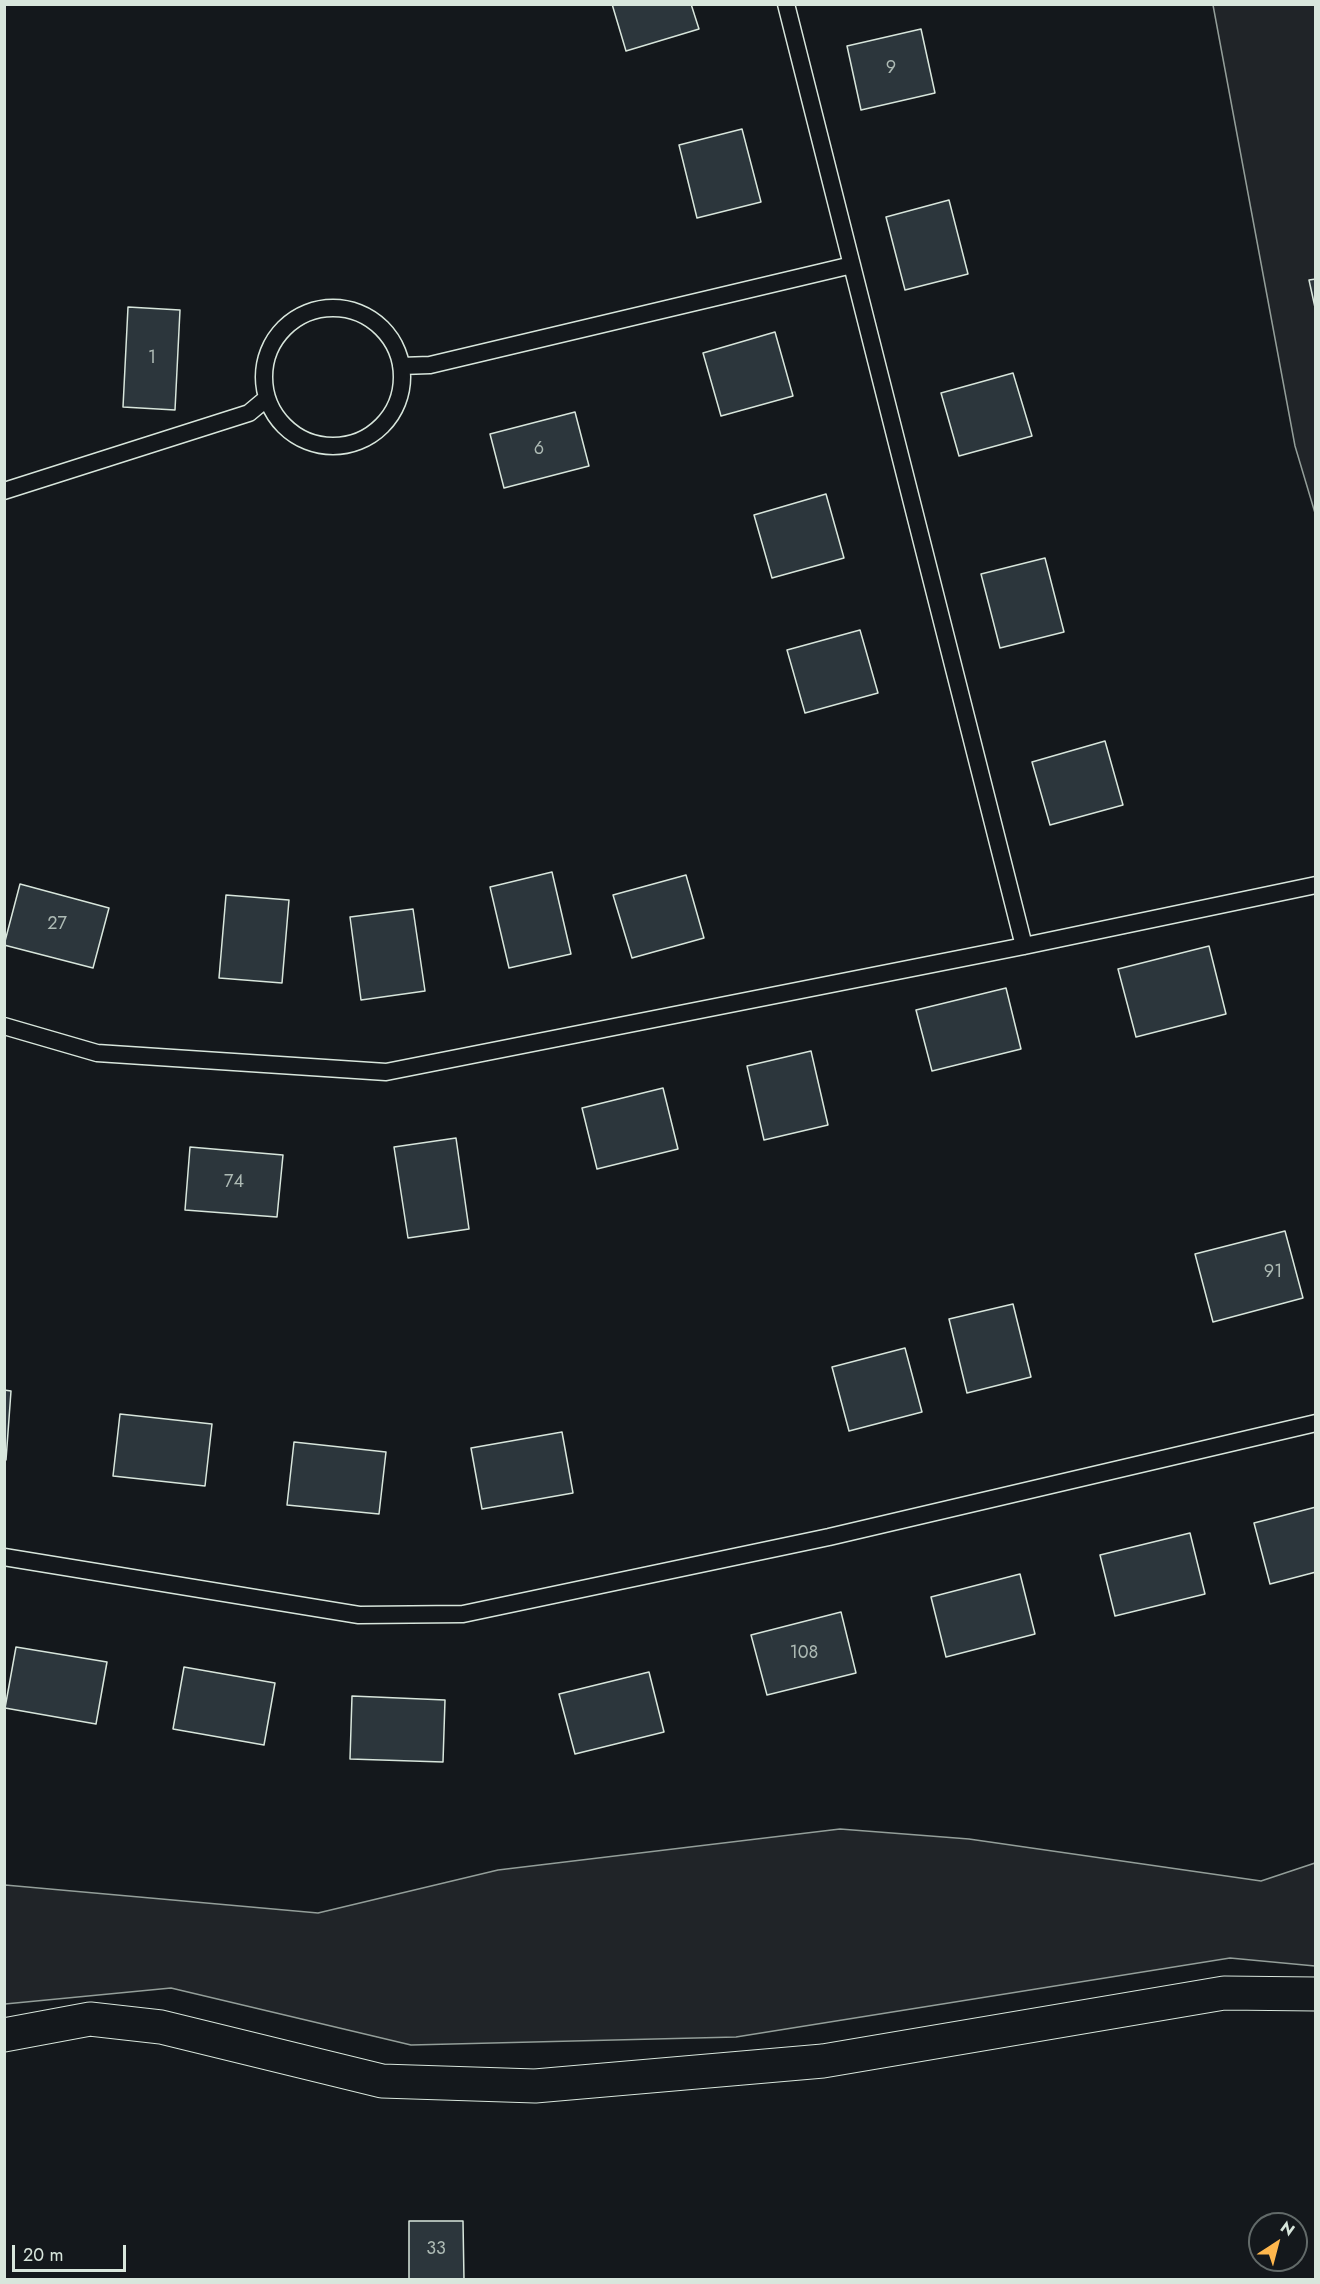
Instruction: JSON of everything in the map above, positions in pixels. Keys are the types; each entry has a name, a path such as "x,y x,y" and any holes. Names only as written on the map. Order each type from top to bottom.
{"street":[{"path":"4,2036 90,2019 160,2028 382,2081 535,2086 823,2061 1224,1993 1316,1994"}],"lane":[{"path":"786,4 1024,946"},
{"path":"401,366 430,365 852,265"},
{"path":"327,308 347,310 367,317 383,330 395,347 401,366 402,387 396,406 385,424 368,437 349,445 329,446 309,442 291,432 277,417 267,398 264,378 271,348 289,324 307,313 327,308"},
{"path":"4,491 249,413 267,398"},
{"path":"4,1026 97,1053 386,1072 1024,946 1316,885"},
{"path":"4,1557 359,1615 464,1614 829,1537 1316,1423"}],"shaded area":[{"path":"1213,5 1315,5 1315,513 1295,446"},
{"path":"840,1829 969,1839 1261,1881 1315,1863 1315,1966 1230,1958 736,2037 411,2045 171,1988 5,2004 5,1885 318,1913 498,1870"}],"building":[{"path":"612,4 691,4 699,29 626,51"},
{"path":"921,29 935,93 861,110 847,46"},
{"path":"742,129 761,202 697,218 679,145"},
{"path":"949,200 968,274 905,290 886,217"},
{"path":"1316,279 1316,312 1309,280"},
{"path":"128,307 180,310 175,410 123,407"},
{"path":"775,332 793,396 721,416 703,353"},
{"path":"1013,373 1032,436 959,456 941,393"},
{"path":"575,412 589,466 504,488 490,434"},
{"path":"826,494 844,558 772,578 754,515"},
{"path":"1045,558 1064,632 1000,648 981,574"},
{"path":"860,630 878,693 805,713 787,650"},
{"path":"1105,741 1123,805 1050,825 1032,762"},
{"path":"552,872 571,954 509,968 490,887"},
{"path":"686,875 704,938 632,958 613,895"},
{"path":"20,884 109,908 93,968 4,945"},
{"path":"226,895 289,900 282,983 219,978"},
{"path":"413,909 425,991 361,1000 350,917"},
{"path":"1209,946 1226,1014 1136,1037 1118,969"},
{"path":"1006,988 1021,1049 932,1071 916,1010"},
{"path":"811,1051 828,1125 764,1140 747,1066"},
{"path":"663,1088 678,1149 597,1169 582,1108"},
{"path":"456,1138 469,1229 408,1238 394,1147"},
{"path":"190,1147 283,1155 277,1217 185,1210"},
{"path":"1285,1231 1303,1298 1213,1322 1195,1254"},
{"path":"1013,1304 1031,1377 967,1393 949,1319"},
{"path":"905,1348 922,1412 849,1431 832,1367"},
{"path":"4,1390 11,1391 6,1460 4,1460"},
{"path":"120,1414 212,1424 205,1486 113,1476"},
{"path":"562,1432 573,1493 482,1509 471,1448"},
{"path":"294,1442 386,1452 379,1514 287,1505"},
{"path":"1316,1507 1316,1572 1270,1584 1254,1523"},
{"path":"1190,1533 1205,1594 1115,1616 1100,1555"},
{"path":"1020,1574 1035,1634 946,1657 931,1597"},
{"path":"841,1612 856,1673 767,1695 751,1635"},
{"path":"16,1647 107,1662 96,1724 5,1708"},
{"path":"184,1667 275,1683 264,1745 173,1729"},
{"path":"649,1672 664,1732 575,1754 559,1694"},
{"path":"352,1696 445,1700 443,1762 350,1759"},
{"path":"409,2221 463,2221 464,2280 409,2280"}]}
